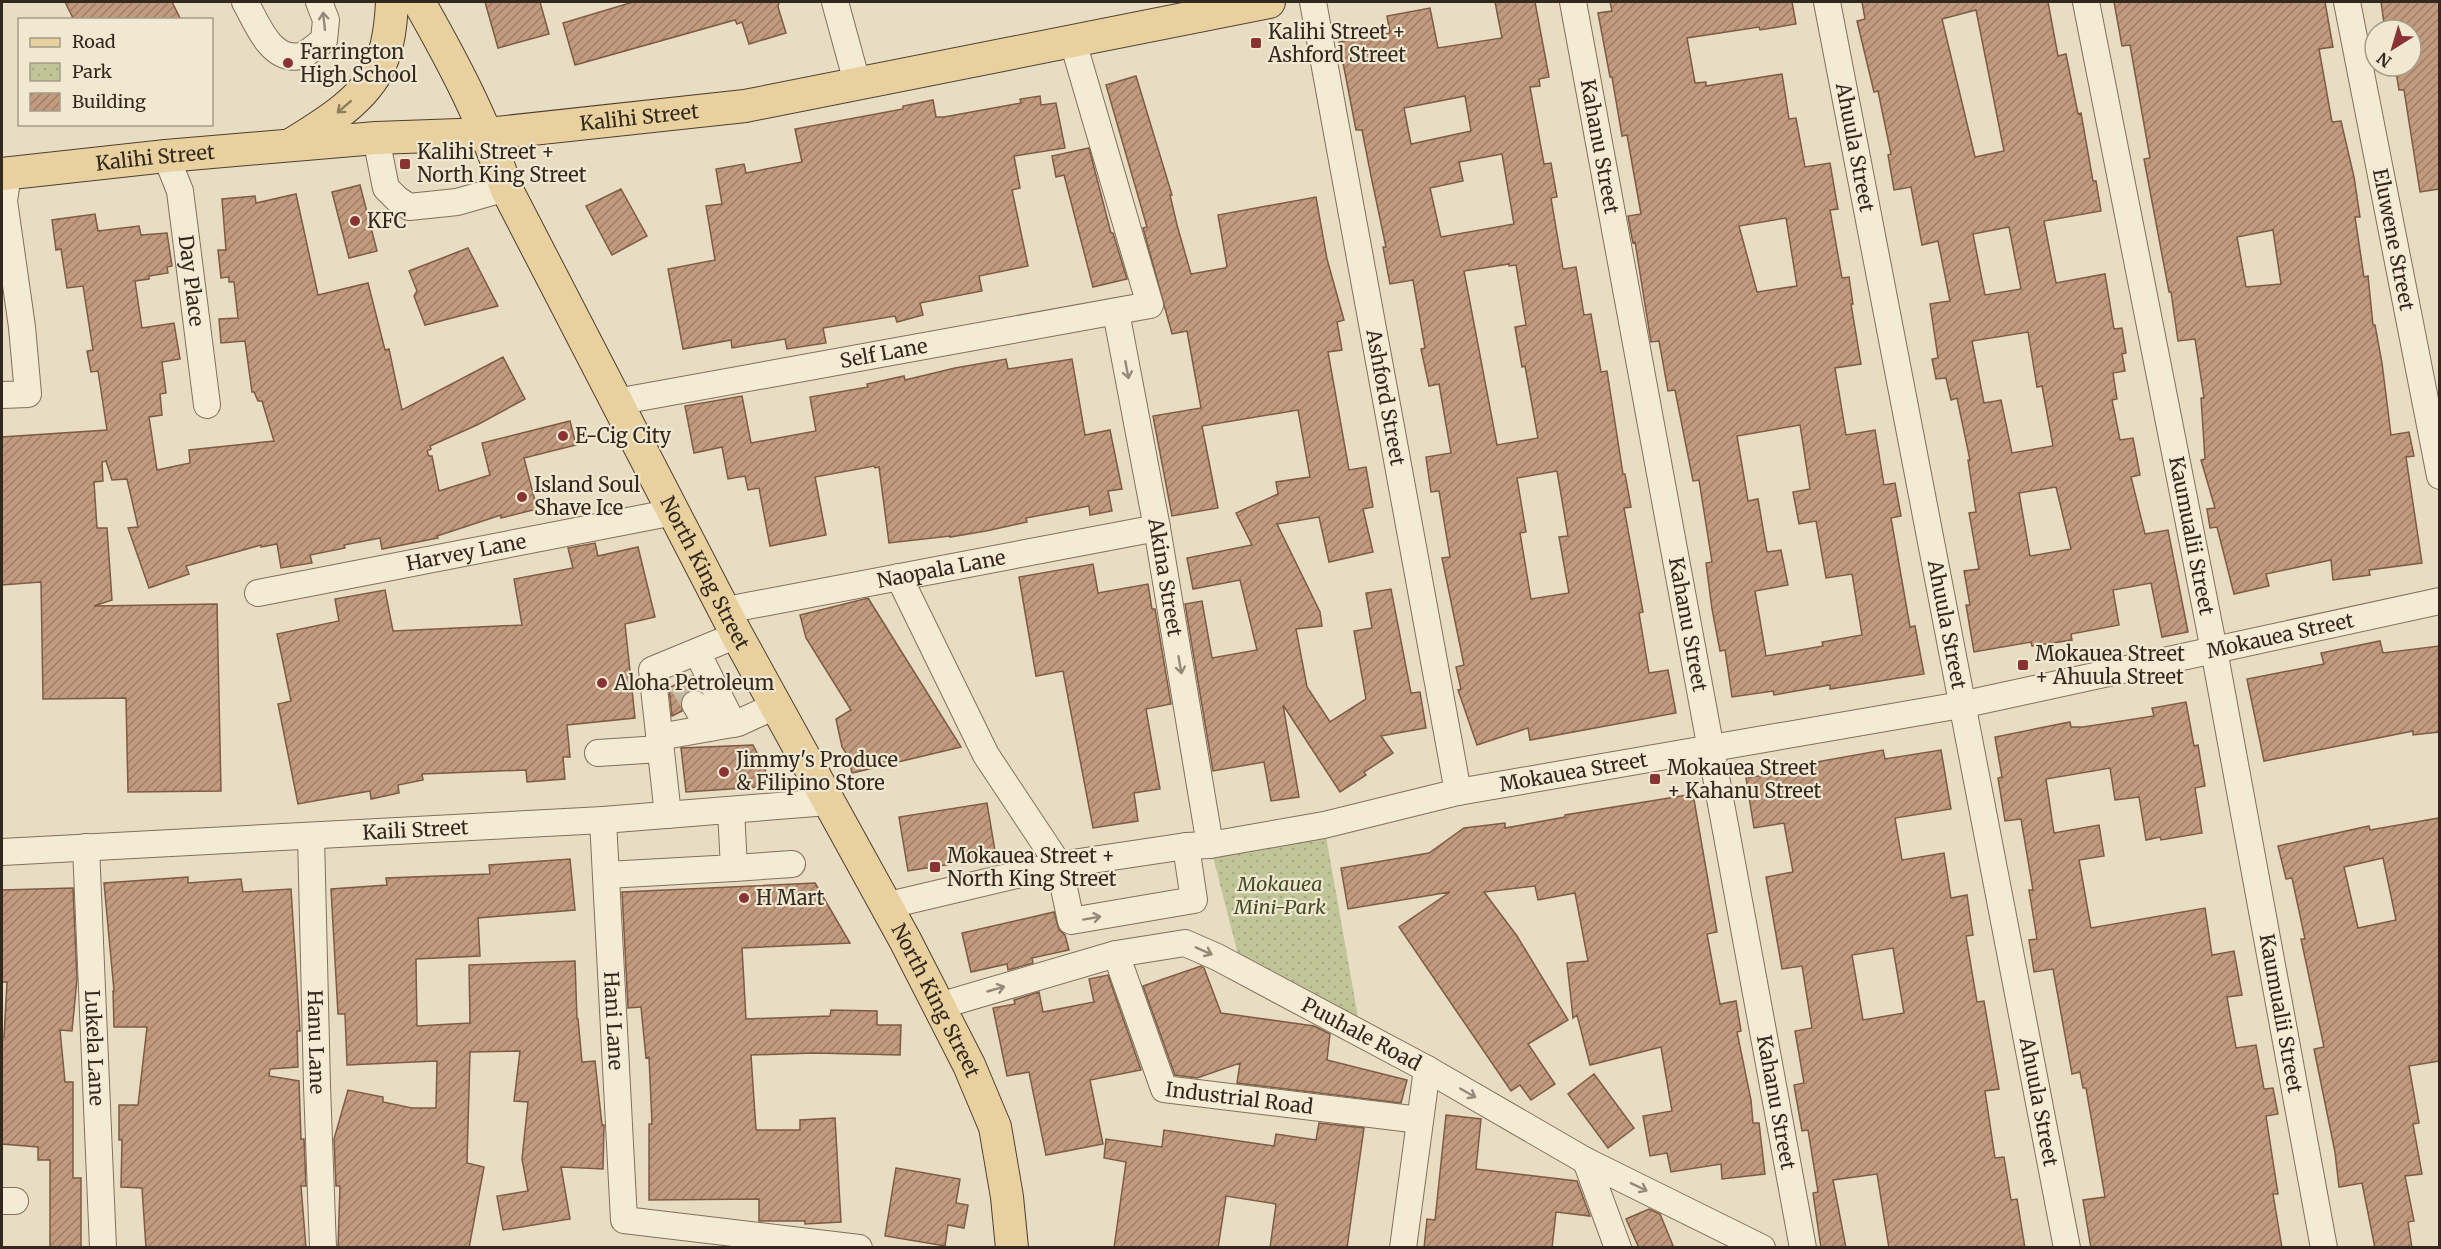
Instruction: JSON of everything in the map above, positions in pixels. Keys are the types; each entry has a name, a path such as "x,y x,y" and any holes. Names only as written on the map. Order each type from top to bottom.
{"main road":[{"path":"289,146 320,127 366,86 380,66 388,44 392,2"},
{"name":"North King Street","path":"419,2 466,86 487,134 506,188 616,402 775,706 969,1065 994,1127 1007,1197 1012,1248"},
{"name":"Kalihi Street","path":"5,173 166,156 376,138 487,134 745,106 858,86 1073,42 1180,10 1269,2"}],"street":[{"path":"245,2 271,46 286,56 301,56 324,40 326,20 319,2"},
{"path":"835,2 858,86"},
{"name":"Ashford Street","path":"1312,2 1458,792"},
{"name":"Kahanu Street","path":"1573,2 1803,1248"},
{"name":"Ahuula Street","path":"1827,2 2067,1248"},
{"name":"Kaumualii Street","path":"2086,2 2214,650 2324,1248"},
{"name":"Eluwene Street","path":"2347,2 2439,476"},
{"name":"Self Lane","path":"616,402 1150,305 1073,42"},
{"path":"376,138 386,188 409,207 457,202 506,188"},
{"name":"Day Place","path":"166,156 180,191 207,405"},
{"path":"2,395 28,394 22,327 3,201 5,173"},
{"name":"Akina Street","path":"1059,865 1071,921 1194,900 1198,845 1157,528 1116,312"},
{"name":"Harvey Lane","path":"258,592 674,512"},
{"name":"Naopala Lane","path":"660,743 652,670 675,672 731,623 899,577 1157,528"},
{"path":"899,577 986,755 1059,865"},
{"name":"Mokauea Street","path":"885,906 1059,865 1323,825 1458,792 1961,705 2439,602"},
{"path":"697,652 721,726"},
{"path":"695,704 721,726"},
{"path":"598,753 660,743 721,726 775,706"},
{"path":"660,743 668,815"},
{"name":"Kaili Street","path":"2,852 603,820 828,802"},
{"path":"731,810 734,868"},
{"name":"Hani Lane","path":"603,820 624,1220 760,1242"},
{"name":"Hanu Lane","path":"311,836 316,1086 323,1248"},
{"name":"Lukela Lane","path":"86,847 103,1248"},
{"path":"606,874 792,864"},
{"name":"Puuhale Road","path":"939,1006 1116,954 1185,943 1217,957 1427,1069 1586,1161 1762,1248"},
{"name":"Industrial Road","path":"1116,954 1164,1089 1420,1120"},
{"path":"1403,1248 1427,1069"},
{"path":"1586,1161 1618,1248"},
{"path":"760,1242 859,1248"}],"green space":[{"name":"Mokauea Mini-Park","path":"1324,825 1361,1034 1242,970 1210,845"}],"building":[{"path":"65,2 172,2 180,18 73,18"},
{"path":"485,2 540,2 549,34 498,48"},
{"path":"633,2 779,2 778,7 786,33 749,44 742,22 737,24 735,20 575,65 563,23"},
{"path":"1495,2 1535,2 1549,77 1539,79 1540,86 1530,87 1544,164 1551,163 1557,197 1551,198 1563,269 1576,267 1584,315 1591,314 1601,372 1607,371 1623,474 1625,474 1631,507 1624,508 1643,612 1639,613 1649,673 1668,670 1676,713 1530,740 1528,728 1477,745 1458,690 1461,689 1456,667 1464,665 1442,558 1450,557 1439,491 1431,492 1426,457 1451,453 1439,384 1429,386 1421,349 1425,348 1413,280 1390,284 1383,247 1386,247 1362,130 1356,130 1339,42 1390,33 1387,16 1430,8 1438,48 1502,38","holes":["1465,96 1471,131 1411,144 1404,108","1502,154 1514,224 1441,237 1430,188 1463,181 1459,162","1516,265 1526,325 1515,327 1522,367 1525,366 1538,438 1497,445 1464,271","1557,471 1568,536 1559,537 1569,593 1531,599 1520,533 1526,532 1517,478"]},
{"path":"1610,2 1792,2 1796,24 1687,38 1695,83 1706,82 1706,86 1782,74 1789,119 1796,118 1805,167 1830,163 1838,209 1830,210 1842,278 1849,277 1861,364 1835,368 1846,435 1875,430 1884,485 1895,483 1901,516 1891,518 1910,627 1915,626 1924,674 1830,689 1830,685 1774,695 1773,691 1732,697 1725,650 1720,651 1712,609 1706,563 1712,562 1699,480 1693,481 1675,390 1668,391 1659,341 1651,342 1635,242 1633,243 1628,216 1641,214 1627,135 1622,136 1598,13 1612,11","holes":["1786,218 1797,286 1757,292 1739,226","1800,425 1810,489 1793,492 1799,524 1816,521 1826,578 1852,574 1862,635 1822,642 1823,646 1766,656 1755,591 1788,585 1781,550 1767,552 1758,499 1748,501 1737,436"]},
{"path":"1862,2 2048,2 2058,56 2066,54 2078,114 2081,113 2093,181 2096,181 2101,211 2044,221 2056,283 2105,274 2114,329 2122,328 2126,353 2122,354 2125,371 2113,373 2117,399 2112,400 2120,440 2133,438 2140,475 2131,477 2145,534 2168,530 2188,632 2162,637 2151,583 2113,590 2119,625 2071,634 2072,640 2032,646 2031,642 1974,652 1966,605 1970,605 1964,571 1979,569 1969,513 1976,512 1968,460 1970,460 1957,398 1951,400 1946,378 1936,379 1932,359 1938,358 1930,304 1950,301 1938,241 1922,245 1911,187 1894,190 1888,155 1891,154 1878,91 1874,92 1857,21 1865,19","holes":["1976,10 2004,151 1975,157 1942,19","2009,227 2021,289 1985,295 1973,234","2028,332 2037,387 2042,386 2053,446 2012,453 2001,400 1984,403 1972,341","2056,487 2071,549 2030,556 2019,493"]},
{"path":"2114,2 2325,2 2333,47 2319,49 2332,122 2341,121 2354,177 2360,217 2355,217 2364,277 2368,276 2373,325 2375,325 2382,363 2391,435 2409,432 2414,456 2406,457 2422,563 2369,570 2370,575 2333,580 2331,560 2266,574 2269,586 2234,594 2217,527 2210,528 2207,509 2215,508 2201,460 2205,459 2201,398 2204,398 2195,339 2178,341 2171,292 2169,292 2144,159 2150,158 2130,45 2122,46","holes":["2273,230 2281,284 2246,287 2237,237"]},
{"path":"2381,2 2439,2 2439,189 2420,192 2404,90 2399,90 2397,78 2423,78 2423,18 2383,18"},
{"path":"1136,76 1172,195 1170,195 1177,225 1191,274 1227,266 1218,215 1316,197 1327,259 1344,320 1337,322 1342,350 1328,352 1349,470 1366,467 1373,507 1363,509 1373,552 1329,562 1319,517 1277,524 1320,612 1322,626 1296,629 1307,687 1330,722 1366,699 1354,631 1372,628 1366,593 1391,589 1411,693 1420,692 1426,728 1381,736 1393,753 1364,772 1366,775 1340,792 1283,705 1299,797 1271,801 1264,762 1213,771 1185,604 1202,601 1212,658 1257,650 1240,580 1193,589 1187,558 1252,545 1236,513 1278,494 1276,482 1310,477 1298,410 1202,426 1218,508 1172,516 1153,416 1201,408 1187,331 1172,334 1143,228 1147,227 1106,85"},
{"path":"1040,96 1041,105 1056,103 1065,148 1014,156 1020,188 1012,190 1028,266 979,276 982,291 920,303 923,315 897,322 895,316 823,328 826,343 787,349 785,339 732,348 731,340 683,349 668,269 715,260 706,206 722,204 716,169 744,164 746,173 802,162 795,129 903,109 903,106 933,100 936,117 944,117 1021,103 1020,99"},
{"path":"1089,148 1111,233 1113,233 1127,279 1093,287 1064,175 1056,177 1052,156"},
{"name":"KFC","path":"360,185 377,251 349,258 332,192"},
{"path":"621,189 647,236 612,255 586,206"},
{"path":"296,194 318,295 368,283 385,350 389,349 402,410 503,357 525,399 477,425 430,446 431,449 427,451 429,456 432,456 439,491 490,475 482,443 570,421 576,445 524,458 537,509 501,518 501,515 437,536 438,538 382,549 380,538 344,545 345,548 310,555 312,563 281,568 277,544 261,547 261,545 186,566 189,574 149,588 128,528 138,527 127,479 112,480 106,461 102,462 103,481 94,482 97,528 107,528 112,600 94,606 217,604 221,791 128,792 126,698 43,699 41,582 2,585 2,437 107,430 98,371 91,372 87,351 93,350 83,286 67,288 61,249 56,250 52,220 95,214 98,231 139,226 141,235 167,233 172,266 167,267 168,273 135,281 142,328 174,323 180,359 162,362 166,393 160,394 162,415 149,417 157,470 190,463 189,450 274,441 262,401 258,401 252,392 245,341 221,343 219,319 238,318 234,282 229,282 229,277 221,278 218,250 226,250 222,199 255,196 256,203"},
{"path":"468,248 498,306 425,325 414,296 417,291 409,271"},
{"path":"1006,359 1008,369 1072,359 1085,435 1110,430 1122,489 1108,491 1112,511 1090,515 1089,506 1026,518 1027,522 986,531 889,543 879,467 874,466 815,477 826,535 770,546 759,488 748,490 745,476 728,479 722,447 694,453 685,406 742,396 751,443 816,431 810,397 868,387 867,384 904,376 905,380"},
{"path":"595,543 598,556 638,547 655,617 625,624 635,718 567,725 570,757 563,757 565,779 527,782 526,770 422,774 423,780 398,785 399,793 371,799 370,791 298,804 278,704 291,701 277,634 339,621 335,599 385,590 393,631 522,625 514,579 573,568 568,548"},
{"path":"1093,564 1098,593 1148,584 1152,609 1155,609 1171,704 1146,709 1160,789 1134,793 1138,821 1093,828 1063,671 1036,676 1019,577"},
{"path":"868,598 961,747 852,773 848,756 842,747 836,719 851,710 806,638 800,615"},
{"path":"2380,641 2383,653 2439,646 2439,732 2413,735 2413,731 2264,761 2247,679 2324,664 2321,653"},
{"path":"692,676 699,690 687,691 682,697 682,711 672,716 669,688"},
{"path":"2186,702 2194,746 2198,745 2205,786 2195,788 2202,833 2161,840 2160,837 2146,840 2139,797 2115,800 2110,768 2046,779 2054,833 2099,825 2104,856 2079,860 2091,928 2205,908 2212,955 2234,951 2242,995 2227,997 2236,1048 2256,1045 2264,1089 2273,1088 2278,1114 2266,1116 2278,1194 2273,1194 2282,1248 2091,1248 2083,1200 2105,1197 2086,1088 2083,1088 2080,1072 2072,1074 2053,969 2034,972 2029,940 2037,939 2029,890 2033,890 2021,819 2005,821 1998,778 2002,777 1995,737 2070,722 2071,727 2083,727 2154,716 2152,708"},
{"name":"Jimmy's Produce & Filipino Store","path":"753,745 765,768 766,777 760,787 686,792 681,748"},
{"path":"1883,750 1885,759 1941,750 1951,809 1895,818 1902,860 1944,853 1951,898 1967,895 1973,935 1966,936 1977,1002 1984,1001 1999,1089 1985,1091 1995,1158 2004,1157 2011,1200 2017,1199 2025,1248 1889,1248 1877,1174 1833,1180 1846,1248 1821,1248 1813,1193 1818,1192 1808,1130 1802,1131 1794,1085 1804,1083 1795,1031 1812,1028 1802,966 1782,969 1766,877 1793,872 1784,823 1754,828 1746,778 1801,769 1800,765","holes":["1893,948 1904,1013 1863,1020 1852,955"]},
{"path":"1693,794 1717,932 1707,934 1720,1004 1736,1001 1741,1031 1737,1032 1751,1100 1753,1123 1759,1123 1765,1174 1722,1179 1721,1164 1671,1172 1667,1153 1650,1156 1643,1116 1672,1111 1661,1047 1590,1065 1577,1015 1573,1018 1567,963 1588,961 1575,893 1538,900 1535,886 1484,892 1517,936 1568,1020 1528,1044 1555,1084 1531,1100 1520,1085 1511,1091 1399,927 1450,892 1348,909 1341,868 1429,853 1464,828 1505,823 1505,828 1565,817 1565,815"},
{"path":"987,803 996,857 908,871 899,817"},
{"path":"2439,818 2439,1061 2409,1066 2419,1123 2413,1124 2422,1174 2405,1176 2414,1221 2408,1222 2412,1248 2375,1248 2362,1183 2339,1187 2335,1152 2314,1049 2324,1047 2301,939 2305,939 2292,878 2286,879 2278,846 2369,826 2370,830","holes":["2383,858 2396,920 2358,928 2344,867"]},
{"path":"570,859 575,910 478,918 480,956 416,959 417,1026 470,1023 469,965 575,961 577,1019 582,1062 595,1061 602,1125 604,1125 603,1169 561,1167 570,1219 503,1230 497,1196 528,1191 522,1159 528,1102 514,1101 520,1051 470,1052 467,1163 484,1167 469,1248 338,1248 340,1186 336,1186 334,1139 348,1090 383,1097 383,1102 412,1108 436,1108 437,1061 347,1065 345,1014 338,1014 331,889 387,885 386,878 490,874 489,865"},
{"path":"188,877 188,883 241,879 243,892 291,889 300,1031 297,1031 298,1067 270,1069 269,1076 299,1081 301,1139 304,1139 306,1186 301,1186 306,1248 146,1248 142,1188 121,1187 122,1140 119,1140 119,1105 138,1105 147,1027 114,1027 114,991 104,883"},
{"path":"815,883 850,943 742,948 746,1019 830,1016 831,1010 877,1011 877,1025 901,1025 900,1055 814,1053 751,1055 756,1130 800,1130 800,1120 835,1118 841,1222 805,1224 805,1221 759,1221 759,1199 649,1200 649,1124 652,1124 649,1057 646,1058 641,1007 628,1008 622,892"},
{"path":"73,888 77,979 72,1031 60,1030 65,1082 73,1082 73,1178 81,1178 81,1248 50,1248 50,1160 38,1160 38,1147 2,1144 2,1037 4,1037 7,982 2,982 2,890"},
{"path":"1054,912 1059,930 1065,935 1069,950 1032,958 1033,963 1008,970 1007,964 971,972 962,933"},
{"path":"1201,966 1204,968 1221,1013 1314,1026 1330,1034 1327,1060 1407,1080 1401,1103 1237,1083 1240,1063 1197,1078 1175,1075 1143,986"},
{"path":"1108,975 1141,1070 1090,1080 1103,1144 1046,1155 1029,1072 1007,1076 993,1008 1015,1004 1014,1000 1039,992 1043,1012 1094,1002 1089,979"},
{"path":"1594,1074 1634,1128 1608,1148 1568,1094"},
{"path":"1446,1115 1481,1119 1476,1169 1577,1181 1590,1216 1556,1212 1552,1248 1424,1248 1427,1219 1435,1220"},
{"path":"1319,1123 1364,1128 1347,1248 1270,1248 1276,1204 1226,1196 1218,1248 1114,1248 1126,1162 1104,1158 1106,1139 1162,1147 1164,1130 1274,1146 1276,1134 1316,1140"},
{"path":"896,1168 960,1179 956,1203 968,1205 964,1228 948,1225 945,1246 885,1236"},
{"path":"1649,1209 1660,1214 1674,1248 1639,1248 1626,1219"}],"tunnel":[{"path":"681,682 695,704"}],"place":[{"name":"Kalihi Street + Ashford Street","path":"1256,43"},
{"name":"Farrington High School","path":"288,63"},
{"name":"Kalihi Street + North King Street","path":"405,164"},
{"name":"KFC","path":"355,221"},
{"name":"E-Cig City","path":"563,436"},
{"name":"Island Soul Shave Ice","path":"522,497"},
{"name":"Mokauea Street + Ahuula Street","path":"2023,665"},
{"name":"Aloha Petroleum","path":"602,683"},
{"name":"Jimmy's Produce & Filipino Store","path":"724,772"},
{"name":"Mokauea Street + Kahanu Street","path":"1655,779"},
{"name":"Mokauea Street + North King Street","path":"935,867"},
{"name":"H Mart","path":"744,898"}]}
